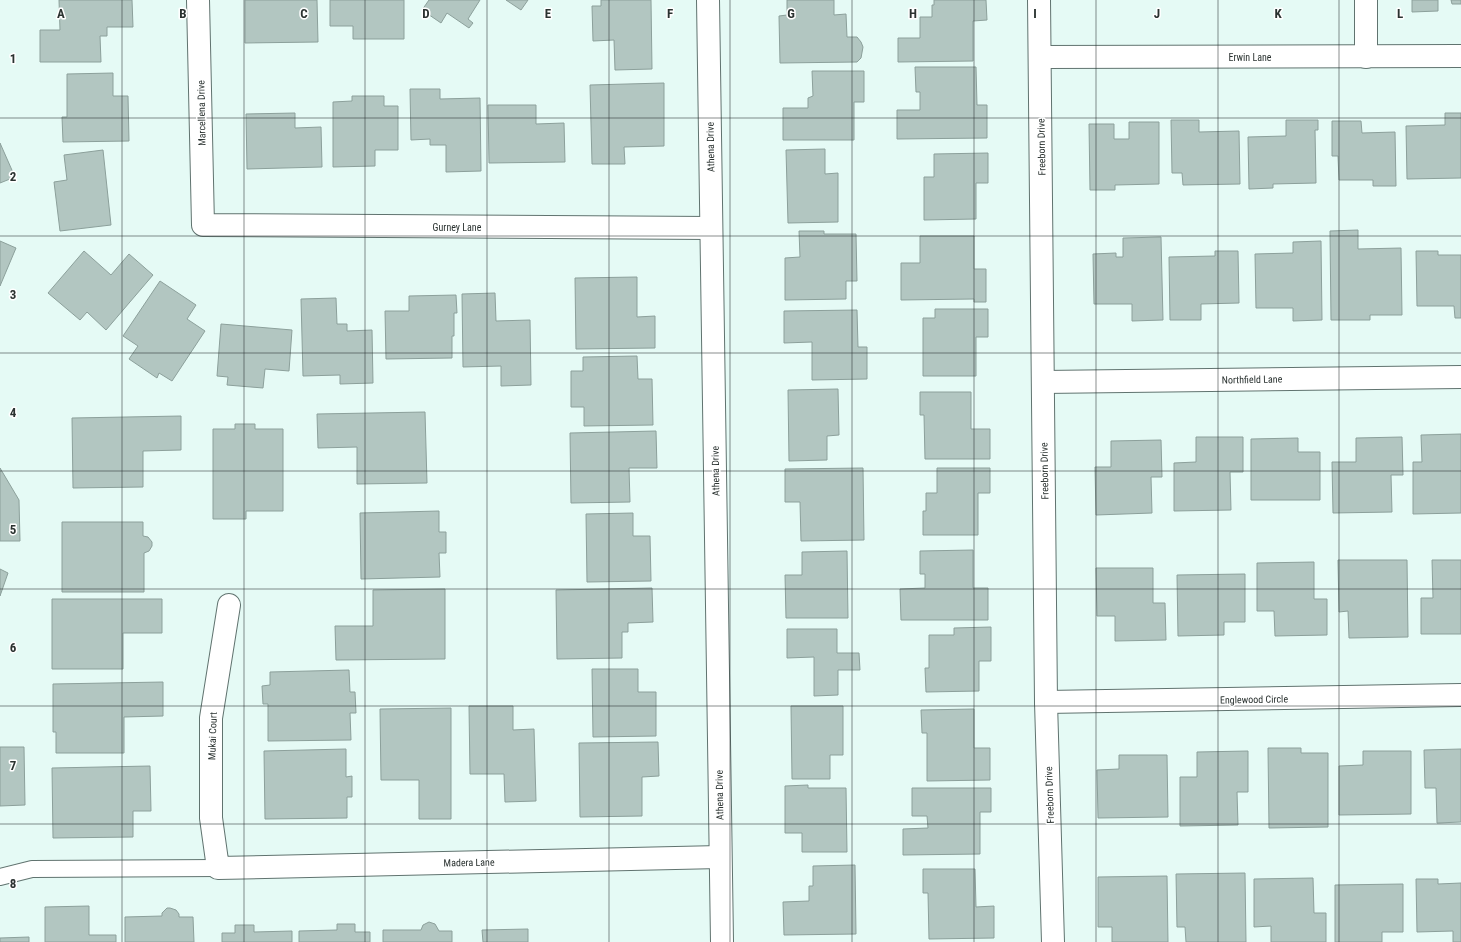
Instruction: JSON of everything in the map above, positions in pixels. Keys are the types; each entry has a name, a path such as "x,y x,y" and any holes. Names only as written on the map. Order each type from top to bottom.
{"street":[{"name":"Marcellena Drive","path":"198,0 203,225"},
{"name":"Athena Drive","path":"708,0 722,942"},
{"name":"Freeborn Drive","path":"1039,0 1046,702 1053,942"},
{"path":"1366,0 1366,57"},
{"name":"Erwin Lane","path":"1040,57 1461,56"},
{"name":"Gurney Lane","path":"203,225 711,228"},
{"name":"Northfield Lane","path":"1043,382 1461,377"},
{"name":"Mukai Court","path":"218,868 211,818 211,718 229,605"},
{"name":"Englewood Circle","path":"1046,702 1461,695"},
{"name":"Madera Lane","path":"218,868 720,857"}],"lane":[{"path":"0,877 32,869 218,868"}],"building":[{"path":"59,0 132,0 133,27 107,27 107,36 100,36 101,62 40,62 40,30 60,30"},
{"path":"245,0 317,0 318,42 245,43"},
{"path":"330,0 404,0 404,39 353,39 353,26 330,26"},
{"path":"429,0 480,0 468,19 473,23 469,28 447,13 441,23 422,10"},
{"path":"506,0 528,0 521,10"},
{"path":"601,0 651,0 652,69 615,70 614,40 593,41 592,6 601,6"},
{"path":"787,0 834,0 834,15 846,14 847,37 857,37 861,42 863,47 861,58 857,62 780,63 779,16 787,15"},
{"path":"934,0 986,0 987,20 973,21 973,61 898,62 898,38 920,38 920,17 932,17 932,5 934,5"},
{"path":"1412,0 1438,0 1438,11 1412,12"},
{"path":"1451,0 1461,0 1461,4 1452,4"},
{"path":"915,67 976,67 977,105 987,105 987,138 897,139 897,110 920,110 920,92 916,92"},
{"path":"812,71 864,71 864,102 854,102 854,140 783,140 783,108 808,108 808,98 813,96"},
{"path":"113,73 113,96 128,96 129,141 63,142 62,117 67,117 67,74"},
{"path":"664,83 664,146 624,147 625,164 592,164 590,85"},
{"path":"410,89 440,89 440,99 480,98 481,171 446,172 446,145 430,145 430,139 411,140"},
{"path":"352,96 384,96 384,106 398,106 398,150 375,150 375,166 333,167 333,102 352,101"},
{"path":"488,105 536,105 536,124 564,123 565,162 489,163"},
{"path":"295,113 295,128 321,127 322,167 247,169 246,114"},
{"path":"1445,113 1461,113 1461,178 1407,179 1406,126 1445,125"},
{"path":"1171,120 1199,120 1199,132 1239,131 1240,184 1183,185 1182,173 1172,173"},
{"path":"1286,120 1318,120 1318,130 1315,130 1316,183 1273,184 1273,188 1249,189 1248,137 1286,136"},
{"path":"1332,121 1361,121 1362,133 1395,132 1396,186 1373,186 1373,180 1339,180 1338,156 1332,156"},
{"path":"1129,122 1159,122 1159,184 1115,185 1115,190 1090,190 1089,124 1114,124 1114,139 1129,139"},
{"path":"0,143 15,177 0,183"},
{"path":"825,149 825,174 838,173 838,222 788,223 786,150"},
{"path":"103,150 111,225 60,231 54,182 67,180 64,155"},
{"path":"988,153 988,183 976,183 976,219 924,220 924,177 934,177 934,154"},
{"path":"1358,230 1358,249 1401,248 1402,315 1370,315 1370,320 1331,320 1330,231"},
{"path":"799,231 824,231 824,234 856,234 857,281 846,281 846,299 785,300 785,258 800,257"},
{"path":"920,236 974,236 974,269 986,269 986,302 974,302 974,299 901,300 901,263 920,263"},
{"path":"1161,237 1163,320 1132,321 1132,304 1094,304 1093,254 1116,253 1116,257 1123,257 1123,238"},
{"path":"0,241 16,248 0,286"},
{"path":"1321,241 1322,320 1293,321 1293,308 1256,308 1255,254 1293,253 1293,242"},
{"path":"84,251 111,275 129,254 153,275 106,330 87,312 80,320 48,293"},
{"path":"1215,251 1238,251 1239,303 1201,304 1201,320 1170,320 1169,257 1215,256"},
{"path":"1416,251 1438,251 1438,255 1461,255 1461,318 1455,318 1454,306 1417,306"},
{"path":"637,277 637,317 655,316 655,348 576,349 575,278"},
{"path":"160,281 196,305 187,319 205,331 172,381 159,373 157,378 129,359 138,346 123,336"},
{"path":"495,293 496,321 530,320 531,385 501,386 501,366 463,367 462,294"},
{"path":"456,295 457,313 454,313 452,358 386,359 385,311 409,311 409,296"},
{"path":"336,298 337,324 347,324 347,331 372,330 373,383 340,384 340,375 303,376 301,299"},
{"path":"935,309 988,309 988,337 976,337 976,376 923,376 923,318 935,318"},
{"path":"857,310 858,347 867,347 867,379 812,380 812,342 784,343 784,311"},
{"path":"221,324 292,330 289,371 265,369 263,388 227,385 228,377 217,376"},
{"path":"637,356 638,379 652,379 653,425 584,426 584,407 571,407 571,371 583,371 583,357"},
{"path":"838,389 839,435 827,436 827,460 789,461 788,390"},
{"path":"920,392 971,392 971,429 990,429 990,459 925,459 924,415 920,415"},
{"path":"425,412 427,483 357,484 357,447 318,448 317,414"},
{"path":"181,416 181,450 143,451 143,487 73,488 72,418"},
{"path":"235,424 255,424 255,429 283,429 283,511 246,511 246,519 213,519 213,429 235,429"},
{"path":"656,431 657,468 629,468 630,502 571,503 570,433"},
{"path":"1461,434 1461,513 1413,514 1413,462 1422,462 1421,435"},
{"path":"1196,437 1243,437 1243,472 1230,472 1231,510 1174,511 1174,463 1196,462"},
{"path":"1402,437 1403,475 1391,475 1392,512 1333,513 1332,462 1356,462 1356,438"},
{"path":"1298,438 1298,452 1320,452 1320,500 1251,500 1251,439"},
{"path":"1161,440 1162,477 1151,477 1152,513 1096,515 1095,467 1111,467 1111,441"},
{"path":"0,468 19,500 20,541 0,541"},
{"path":"863,468 864,540 801,541 800,502 785,502 785,469"},
{"path":"937,468 990,468 990,493 978,493 978,535 923,535 923,511 926,511 926,493 937,493"},
{"path":"439,511 439,532 446,532 446,553 439,553 440,577 361,579 360,513"},
{"path":"633,513 633,536 650,536 651,581 587,582 586,514"},
{"path":"62,522 143,522 143,536 148,537 152,542 152,546 149,551 144,553 144,592 62,592"},
{"path":"973,550 973,588 988,588 988,620 901,620 900,589 925,588 925,574 920,574 920,551"},
{"path":"847,551 848,618 786,618 785,575 802,575 802,552"},
{"path":"1338,560 1407,560 1408,637 1349,638 1348,611 1339,612"},
{"path":"1432,560 1461,560 1461,634 1421,634 1421,598 1433,598"},
{"path":"1314,562 1314,599 1327,599 1327,635 1275,636 1274,611 1257,611 1257,563"},
{"path":"1096,568 1153,568 1153,603 1165,603 1166,640 1115,641 1115,616 1097,616"},
{"path":"0,569 8,573 0,596"},
{"path":"1245,574 1245,622 1224,622 1224,635 1178,636 1177,575"},
{"path":"652,588 653,622 628,623 628,632 622,632 622,658 557,659 556,590"},
{"path":"445,589 445,659 336,660 335,626 373,626 373,590"},
{"path":"52,599 162,599 162,633 123,633 123,669 52,669"},
{"path":"991,627 991,661 979,661 979,691 926,692 925,668 929,668 929,635 954,635 954,628"},
{"path":"787,629 837,629 837,653 859,653 860,670 838,670 838,695 814,696 814,657 787,658"},
{"path":"592,669 638,669 638,692 656,692 656,736 593,737"},
{"path":"349,670 350,692 355,692 356,713 350,713 351,740 268,741 268,704 263,704 262,686 270,685 270,672"},
{"path":"163,682 163,716 124,717 124,753 56,753 56,732 53,732 53,684"},
{"path":"469,706 513,706 513,730 534,729 536,801 505,802 504,774 470,774"},
{"path":"791,706 843,706 843,755 830,755 830,779 792,779"},
{"path":"451,708 451,819 419,819 419,780 381,780 380,709"},
{"path":"974,709 974,748 990,748 990,780 927,781 927,733 922,733 921,710"},
{"path":"658,742 659,776 642,777 642,816 580,817 579,743"},
{"path":"0,747 24,747 25,805 0,806"},
{"path":"1268,748 1301,748 1301,753 1328,753 1328,827 1269,828"},
{"path":"346,749 346,777 352,776 352,797 347,797 347,818 265,819 264,751"},
{"path":"1461,749 1461,822 1437,823 1436,788 1425,788 1424,750"},
{"path":"1248,751 1248,792 1237,792 1238,825 1180,826 1180,777 1197,777 1197,752"},
{"path":"1363,751 1411,751 1411,814 1339,815 1339,766 1363,765"},
{"path":"1119,755 1167,755 1168,817 1098,818 1097,770 1119,769"},
{"path":"150,766 151,811 133,811 133,837 53,838 52,768"},
{"path":"808,785 808,788 846,788 847,852 802,852 802,833 785,833 785,786"},
{"path":"912,788 991,788 991,812 980,812 980,854 903,855 903,829 928,828 927,816 912,816"},
{"path":"855,865 856,934 784,935 783,902 809,901 809,886 813,886 813,866"},
{"path":"923,869 975,869 976,907 994,906 994,938 929,939 928,893 923,893"},
{"path":"1245,873 1246,942 1186,942 1185,927 1177,927 1176,874"},
{"path":"1167,876 1168,942 1112,942 1112,927 1098,927 1098,877"},
{"path":"1313,878 1314,913 1326,913 1326,942 1271,942 1271,926 1254,927 1254,879"},
{"path":"1416,879 1438,879 1438,884 1461,883 1461,942 1453,942 1453,931 1417,932"},
{"path":"1403,884 1403,932 1382,932 1382,942 1335,942 1335,885"},
{"path":"89,906 89,935 116,935 116,942 45,942 45,907"},
{"path":"167,908 176,910 179,917 193,917 194,942 125,942 125,917 162,916 162,913"},
{"path":"429,922 435,924 439,931 452,931 452,942 383,942 383,930 421,930 423,925"},
{"path":"337,924 355,924 355,932 370,932 370,942 299,942 299,931 337,930"},
{"path":"235,925 254,925 254,932 292,931 292,942 222,942 222,933 235,933"},
{"path":"528,929 528,942 483,942 482,930"},
{"path":"29,937 29,942 0,942 0,938"}]}
